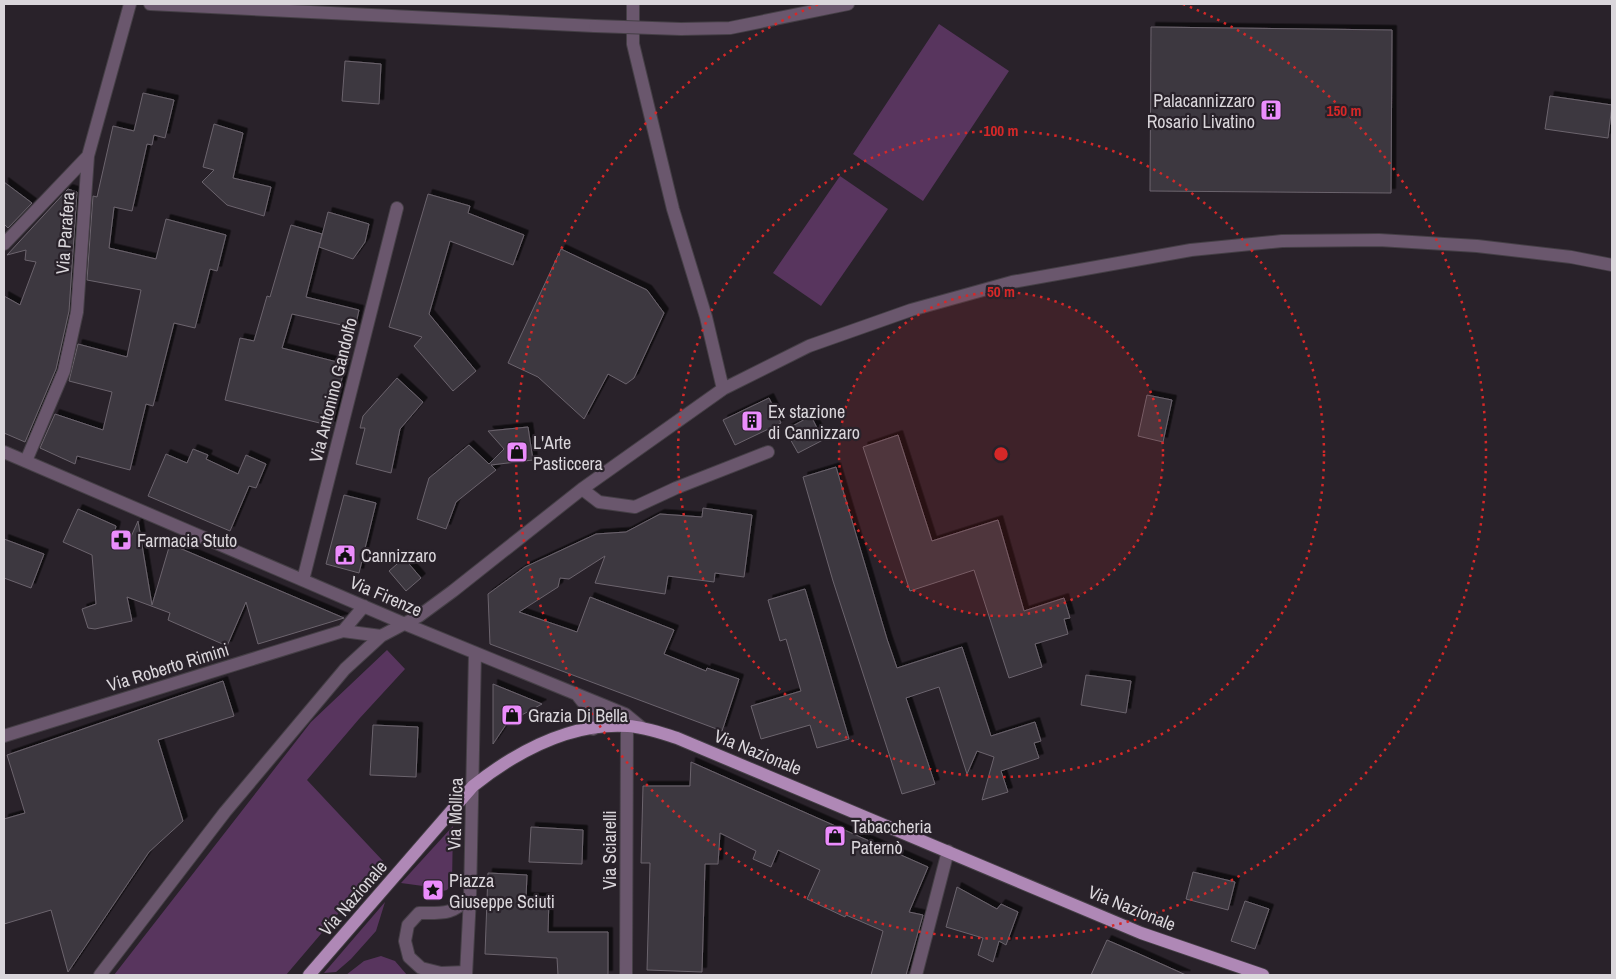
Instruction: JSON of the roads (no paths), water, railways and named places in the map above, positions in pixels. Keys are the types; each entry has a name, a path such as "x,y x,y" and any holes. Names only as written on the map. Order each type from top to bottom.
{"main road":[{"name":"Via Nazionale","path":"309,975 473,786 503,762 540,743 593,729 627,726 642,728 677,738 774,777 1141,933 1263,975"}],"street":[{"name":"Via Parafera","path":"26,461 64,371 77,312 88,156 130,4"},
{"path":"150,4 681,29 730,28 848,4"},
{"path":"634,4 633,44 672,209 706,317 723,388"},
{"path":"4,244 88,156"},
{"name":"Via Antonino Gandolfo","path":"303,580 397,208"},
{"path":"100,975 225,812 345,669 381,636 405,624 454,591 582,489 723,388 809,346 911,310 1012,282 1191,250 1282,241 1379,240 1477,246 1571,257 1612,265"},
{"name":"Via Firenze","path":"4,452 405,624 625,714 642,728"},
{"path":"582,489 599,502 635,507 676,488 768,452"},
{"path":"343,631 364,606"},
{"path":"343,631 381,636"},
{"name":"Via Roberto Rimini","path":"4,736 343,631"},
{"name":"Via Mollica","path":"466,974 470,896 475,653"},
{"path":"578,696 586,705 593,729"},
{"name":"Via Sciarelli","path":"626,975 627,726"},
{"path":"916,975 948,851"},
{"path":"466,974 441,974 420,968 409,957 405,940 408,925 419,913 449,913 461,907 470,896"}],"place":[{"name":"Palacannizzaro Rosario Livatino","path":"1271,110"},
{"name":"Ex stazione di Cannizzaro","path":"752,421"},
{"name":"L'Arte Pasticcera","path":"517,452"},
{"name":"Farmacia Stuto","path":"121,540"},
{"name":"Cannizzaro","path":"345,555"},
{"name":"Grazia Di Bella","path":"512,715"},
{"name":"Tabaccheria Paternò","path":"835,836"},
{"name":"Piazza Giuseppe Sciuti","path":"433,890"}]}
